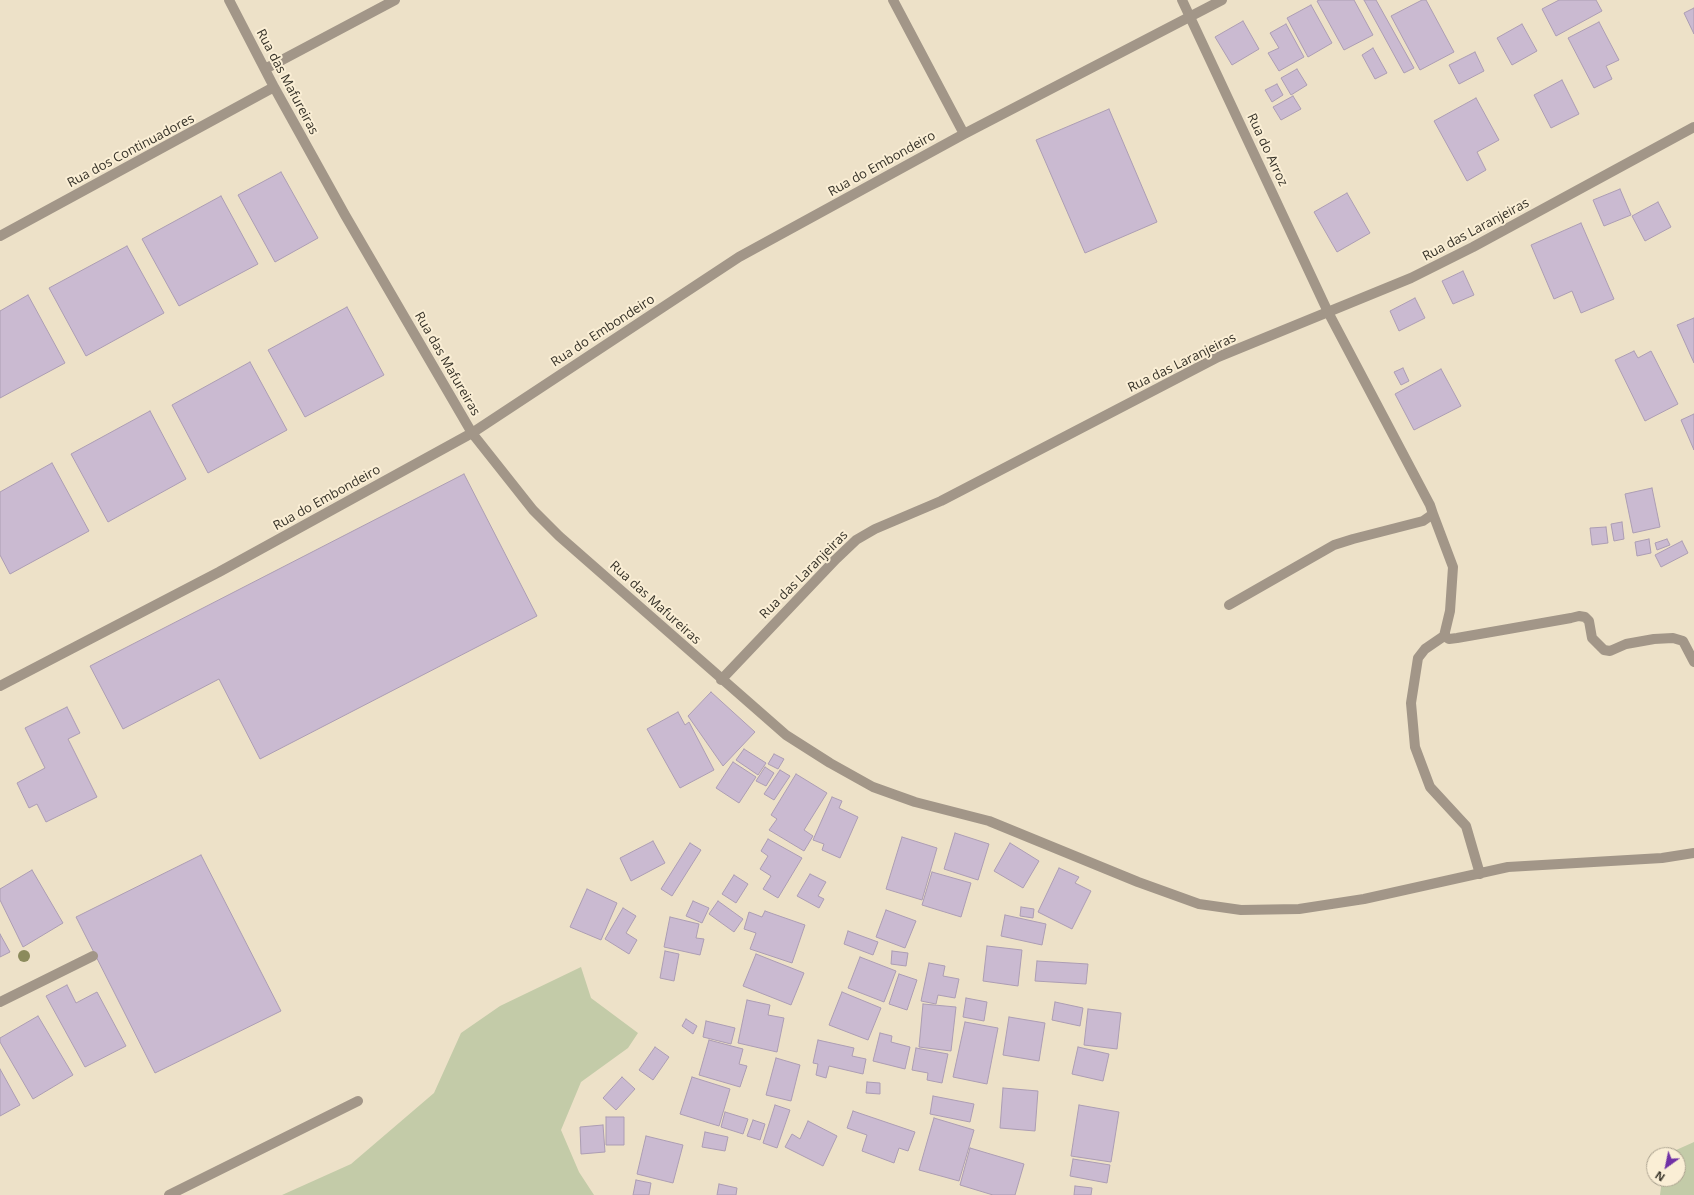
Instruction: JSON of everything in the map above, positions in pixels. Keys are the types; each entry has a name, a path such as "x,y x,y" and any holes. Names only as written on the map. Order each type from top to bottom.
{"street":[{"name":"Rua das Mafureiras","path":"229,0 264,69 348,222 472,433 533,510 559,536 721,680 786,735 830,763 873,787 915,802 989,821 1138,882 1199,904 1241,910 1299,908 1364,898 1508,867 1662,858 1694,853"},
{"path":"264,69 395,0"},
{"path":"894,0 964,134"},
{"name":"Rua do Arroz","path":"1182,0 1328,312 1430,505 1453,566 1450,611 1444,636"},
{"name":"Rua do Embondeiro","path":"0,686 218,572 472,433 739,258 964,134 1222,0"},
{"name":"Rua dos Continuadores","path":"0,236 274,87"},
{"name":"Rua das Laranjeiras","path":"721,680 856,540 875,529 941,501 1218,357 1411,278 1473,248 1694,127"},
{"path":"1229,605 1334,545 1423,521 1433,514"},
{"path":"1480,874 1466,826 1430,787 1415,747 1411,703 1418,658 1425,649 1444,636 1449,638 1457,638 1580,616 1585,617 1589,621 1592,638 1604,650 1610,651 1626,644 1654,639 1673,638 1683,641 1694,662"},
{"path":"0,1002 93,956"},
{"path":"169,1195 358,1101"}],"green space":[{"path":"581,967 591,998 638,1033 628,1048 581,1082 561,1130 579,1172 594,1195 282,1195 351,1164 434,1093 461,1033 500,1006"},
{"path":"1694,1142 1694,1195 1660,1195 1661,1187 1686,1187 1686,1147 1683,1147"}],"building":[{"path":"1354,0 1373,35 1344,50 1317,1"},
{"path":"1364,0 1376,0 1414,68 1404,73"},
{"path":"1422,0 1426,0 1454,52 1420,70 1391,16"},
{"path":"1559,0 1596,0 1602,11 1556,36 1542,9"},
{"path":"1311,5 1332,43 1308,57 1287,18"},
{"path":"1694,8 1694,34 1684,13"},
{"path":"1243,21 1259,49 1232,65 1215,37"},
{"path":"1599,22 1619,60 1606,66 1612,79 1594,88 1568,38"},
{"path":"1286,24 1304,57 1279,71 1268,53 1279,48 1270,33"},
{"path":"1522,24 1537,51 1512,65 1497,38"},
{"path":"1373,48 1387,73 1375,79 1362,55"},
{"path":"1475,52 1484,71 1459,84 1449,65"},
{"path":"1297,69 1307,85 1291,95 1281,78"},
{"path":"1562,80 1579,114 1551,128 1534,95"},
{"path":"1277,84 1283,95 1272,102 1265,90"},
{"path":"1293,96 1301,109 1281,120 1273,107"},
{"path":"1476,98 1499,140 1477,152 1486,170 1467,181 1434,121"},
{"path":"1109,109 1157,222 1085,253 1036,140"},
{"path":"281,172 318,238 275,262 238,195"},
{"path":"1620,189 1631,215 1604,226 1593,200"},
{"path":"1347,193 1370,233 1337,252 1314,212"},
{"path":"221,196 258,264 179,306 142,239"},
{"path":"1658,202 1671,227 1645,241 1632,216"},
{"path":"1581,223 1614,299 1581,313 1572,291 1554,299 1531,245"},
{"path":"127,246 164,313 86,356 49,288"},
{"path":"1463,271 1474,295 1453,304 1442,281"},
{"path":"28,295 65,363 0,398 0,311"},
{"path":"1415,298 1425,318 1399,331 1390,311"},
{"path":"347,307 384,375 305,417 268,350"},
{"path":"1694,318 1694,363 1677,325"},
{"path":"1634,351 1638,358 1651,351 1678,404 1645,421 1615,360"},
{"path":"250,362 287,430 208,473 172,405"},
{"path":"1403,368 1409,381 1401,385 1394,372"},
{"path":"1441,369 1461,406 1414,430 1395,394"},
{"path":"150,411 186,479 108,522 71,454"},
{"path":"1694,414 1694,450 1681,420"},
{"path":"52,463 89,531 10,574 0,555 0,492"},
{"path":"464,474 537,616 260,759 219,679 123,729 90,666"},
{"path":"1652,488 1660,527 1633,533 1625,494"},
{"path":"1622,522 1624,539 1614,541 1611,524"},
{"path":"1606,527 1608,543 1592,545 1590,528"},
{"path":"1649,539 1651,553 1637,556 1635,542"},
{"path":"1667,539 1670,545 1657,550 1655,543"},
{"path":"1682,541 1688,553 1661,567 1655,555"},
{"path":"711,692 755,732 723,766 688,716"},
{"path":"67,707 80,733 68,739 97,797 46,822 37,804 29,808 17,783 45,768 25,728"},
{"path":"678,712 685,725 689,722 714,770 680,788 647,729"},
{"path":"744,749 766,763 758,775 736,760"},
{"path":"774,754 784,759 778,769 768,764"},
{"path":"733,762 756,777 739,803 716,788"},
{"path":"765,767 774,773 766,786 756,781"},
{"path":"780,770 790,776 774,800 764,794"},
{"path":"796,774 827,793 804,830 813,836 804,851 769,830 777,819 771,815"},
{"path":"832,797 842,801 839,808 858,817 840,858 822,850 824,844 813,840"},
{"path":"955,833 989,844 978,880 944,869"},
{"path":"902,837 937,848 922,900 886,889"},
{"path":"768,839 802,858 778,898 763,889 771,876 760,869 768,856 761,851"},
{"path":"653,841 665,863 631,881 620,858"},
{"path":"690,843 701,850 672,896 661,889"},
{"path":"1010,843 1039,861 1023,888 994,871"},
{"path":"201,855 281,1011 155,1073 76,917"},
{"path":"1059,868 1079,877 1075,883 1091,891 1072,929 1038,912"},
{"path":"32,870 63,923 23,947 0,900 0,889"},
{"path":"932,872 971,883 961,917 922,905"},
{"path":"810,874 826,882 818,896 824,899 819,908 797,896"},
{"path":"734,875 748,884 736,903 722,894"},
{"path":"587,889 617,903 601,940 570,927"},
{"path":"693,901 709,908 702,923 686,916"},
{"path":"718,901 743,919 734,932 709,914"},
{"path":"1021,907 1034,909 1033,918 1020,916"},
{"path":"623,908 636,916 626,933 637,940 629,954 605,939"},
{"path":"886,910 916,921 905,948 876,937"},
{"path":"765,911 805,925 792,963 750,949 756,933 744,929 749,912 762,917"},
{"path":"1005,915 1046,924 1042,945 1001,936"},
{"path":"670,917 699,924 696,938 704,939 700,955 664,947"},
{"path":"848,931 878,942 873,955 844,944"},
{"path":"0,934 10,952 0,957"},
{"path":"987,946 1022,950 1018,986 983,981"},
{"path":"665,951 679,954 674,981 660,978"},
{"path":"892,951 908,953 906,966 891,964"},
{"path":"756,954 804,973 791,1005 743,986"},
{"path":"860,957 896,971 884,1002 848,988"},
{"path":"1037,961 1088,964 1086,984 1035,981"},
{"path":"929,963 945,966 943,976 959,979 955,998 938,995 936,1004 921,1001"},
{"path":"899,974 917,980 907,1010 889,1004"},
{"path":"67,985 76,1003 97,992 126,1046 85,1067 46,996"},
{"path":"842,992 881,1008 868,1040 829,1025"},
{"path":"966,998 987,1002 984,1021 963,1017"},
{"path":"747,1000 770,1005 768,1015 784,1018 777,1052 738,1043"},
{"path":"1055,1002 1083,1008 1080,1026 1052,1020"},
{"path":"923,1004 956,1007 951,1051 919,1047"},
{"path":"1088,1009 1121,1013 1117,1049 1084,1045"},
{"path":"38,1016 73,1075 33,1099 0,1042 0,1038"},
{"path":"1009,1017 1045,1023 1039,1061 1003,1055"},
{"path":"686,1019 697,1026 693,1034 682,1026"},
{"path":"706,1021 735,1028 731,1044 703,1037"},
{"path":"965,1022 998,1028 987,1084 953,1077"},
{"path":"880,1033 892,1036 891,1042 910,1047 905,1069 873,1061"},
{"path":"709,1040 743,1049 739,1064 747,1066 740,1087 699,1075"},
{"path":"818,1040 854,1048 852,1056 866,1059 863,1074 829,1066 826,1078 816,1075 818,1064 813,1063"},
{"path":"655,1047 669,1057 653,1080 639,1070"},
{"path":"1078,1047 1109,1054 1103,1081 1072,1074"},
{"path":"916,1048 948,1054 942,1083 927,1080 928,1073 912,1070"},
{"path":"776,1058 800,1065 791,1101 766,1095"},
{"path":"0,1069 20,1105 0,1116"},
{"path":"622,1077 635,1089 616,1110 603,1098"},
{"path":"692,1077 730,1089 719,1126 680,1114"},
{"path":"867,1082 880,1083 880,1094 866,1093"},
{"path":"1003,1088 1038,1091 1035,1131 1000,1128"},
{"path":"933,1096 974,1104 970,1122 930,1114"},
{"path":"775,1105 790,1110 777,1148 763,1143"},
{"path":"1079,1105 1119,1112 1111,1162 1071,1156"},
{"path":"853,1111 915,1132 908,1151 899,1148 894,1163 862,1151 867,1135 847,1128"},
{"path":"725,1112 748,1119 743,1134 721,1127"},
{"path":"606,1117 624,1117 624,1145 606,1145"},
{"path":"934,1118 974,1130 959,1181 919,1170"},
{"path":"753,1120 765,1124 760,1140 747,1136"},
{"path":"808,1121 837,1136 823,1166 785,1147 792,1134 800,1139"},
{"path":"603,1125 605,1152 581,1154 580,1127"},
{"path":"705,1132 728,1137 725,1151 702,1147"},
{"path":"646,1136 683,1145 673,1183 637,1174"},
{"path":"970,1148 1024,1164 1015,1195 993,1195 960,1185"},
{"path":"1073,1159 1110,1165 1107,1183 1070,1176"},
{"path":"636,1180 651,1183 649,1195 633,1195"},
{"path":"719,1184 737,1188 736,1195 717,1195"},
{"path":"1075,1186 1092,1188 1091,1195 1074,1195"}]}
